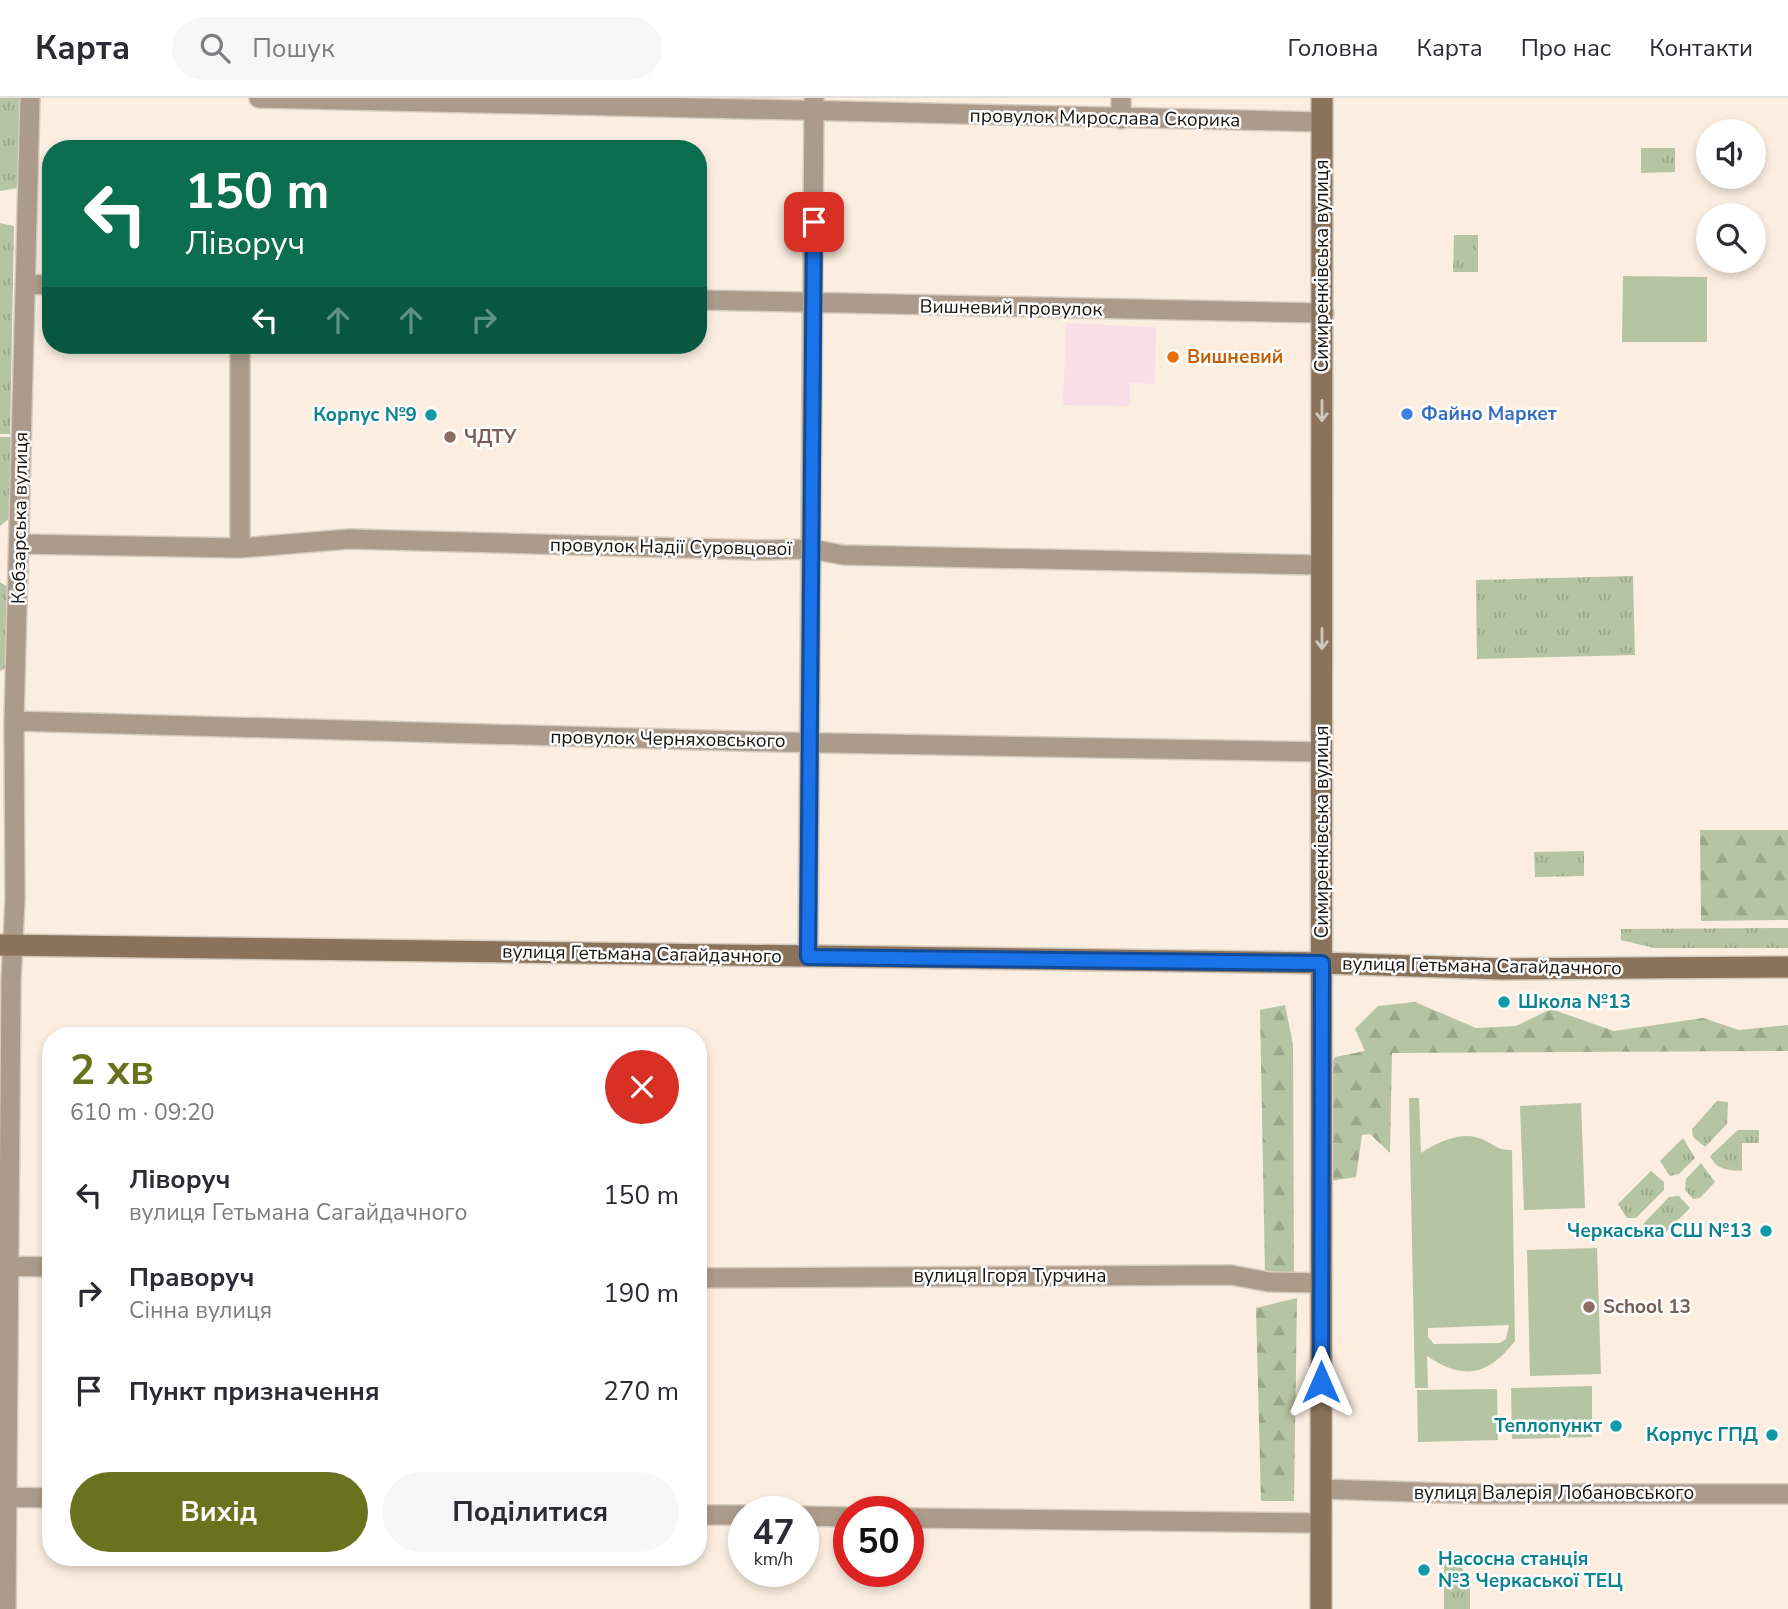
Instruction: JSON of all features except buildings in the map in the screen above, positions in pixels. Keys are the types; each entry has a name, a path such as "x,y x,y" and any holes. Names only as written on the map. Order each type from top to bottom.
{"main road":[{"name":"Симиренківська вулиця","path":"1321,1609 1324,313 1322,98"},
{"name":"вулиця Гетьмана Сагайдачного","path":"6,945 1322,963 1503,969 1788,967"}],"street":[{"name":"Кобзарська вулиця","path":"6,1609 3,1497 6,945 15,899 14,721 30,98"},
{"name":"провулок Мирослава Скорика","path":"258,98 814,105 1121,119 1322,122"},
{"path":"1121,119 1122,98"},
{"path":"808,957 814,105"},
{"path":"25,284 42,285"},
{"name":"Вишневий провулок","path":"707,300 1324,313"},
{"path":"240,354 240,548"},
{"name":"провулок Надії Суровцової","path":"20,544 240,548 349,539 811,549 843,555 1322,565"},
{"name":"провулок Черняховського","path":"14,721 809,743 1322,751"},
{"path":"4,1266 42,1267"},
{"name":"вулиця Ігоря Турчина","path":"707,1278 1231,1275 1269,1282 1322,1283"},
{"name":"вулиця Валерія Лобановського","path":"1321,1489 1478,1494 1788,1494"},
{"path":"3,1497 42,1498"},
{"path":"707,1515 728,1515"},
{"path":"924,1518 1321,1524"}],"shaded area":[{"path":"1066,323 1156,327 1155,384 1130,383 1130,406 1063,405"}],"green space":[{"path":"0,98 20,98 18,188 0,191"},
{"path":"1641,148 1675,148 1675,172 1641,173"},
{"path":"0,223 14,226 10,434 0,434"},
{"path":"1454,235 1478,235 1478,272 1453,272"},
{"path":"1623,276 1707,277 1707,342 1622,342"},
{"path":"0,437 13,437 11,517 0,526"},
{"path":"1633,576 1635,655 1477,659 1476,580"},
{"path":"0,582 14,591 5,642 14,653 6,668 0,671"},
{"path":"1700,830 1788,830 1788,920 1701,921"},
{"path":"1584,851 1584,876 1535,877 1534,852"},
{"path":"1788,928 1788,948 1654,948 1621,940 1621,929"},
{"path":"1415,1002 1476,1028 1516,1026 1551,1009 1614,1031 1703,1018 1739,1030 1788,1025 1788,1051 1392,1053 1390,1153 1370,1134 1362,1135 1356,1177 1331,1181 1332,1063 1335,1057 1365,1051 1355,1029 1378,1006"},
{"path":"1285,1005 1293,1044 1294,1275 1265,1272 1260,1010"},
{"path":"1409,1098 1419,1098 1421,1153 1436,1144 1461,1136 1478,1138 1501,1149 1512,1150 1515,1341 1494,1362 1474,1371 1452,1369 1427,1356 1428,1388 1415,1388","holes":["1509,1325 1506,1339 1500,1343 1434,1344 1428,1337 1428,1328"]},
{"path":"1717,1101 1728,1102 1727,1124 1705,1147 1693,1137 1692,1129"},
{"path":"1581,1103 1585,1208 1524,1210 1520,1106"},
{"path":"1738,1130 1759,1130 1759,1143 1742,1143 1742,1171 1723,1168 1710,1156"},
{"path":"1683,1138 1695,1158 1679,1174 1670,1176 1660,1161"},
{"path":"1701,1163 1715,1182 1700,1198 1693,1199 1685,1190 1686,1179"},
{"path":"1651,1171 1664,1182 1664,1190 1636,1218 1627,1218 1618,1204"},
{"path":"1679,1196 1690,1208 1666,1232 1642,1232 1643,1224 1669,1197"},
{"path":"1597,1248 1601,1374 1530,1376 1527,1250"},
{"path":"1297,1298 1294,1501 1261,1501 1256,1308"},
{"path":"1592,1386 1592,1437 1512,1439 1511,1388"},
{"path":"1497,1389 1498,1440 1418,1442 1417,1390"},
{"path":"1444,1564 1459,1564 1470,1579 1470,1609 1444,1609"}],"place":[{"name":"Вишневий","path":"1173,357"},
{"name":"Файно Маркет","path":"1407,414"},
{"name":"Корпус №9","path":"431,415"},
{"name":"ЧДТУ","path":"450,437"},
{"name":"Школа №13","path":"1504,1002"},
{"name":"Черкаська СШ №13","path":"1766,1231"},
{"name":"School 13","path":"1589,1307"},
{"name":"Теплопункт","path":"1616,1426"},
{"name":"Корпус ГПД","path":"1772,1435"},
{"name":"Насосна станція №3 Черкаської ТЕЦ","path":"1424,1570"}],"route":[{"path":"814,222 808,957 1322,963 1321,1382"}]}
